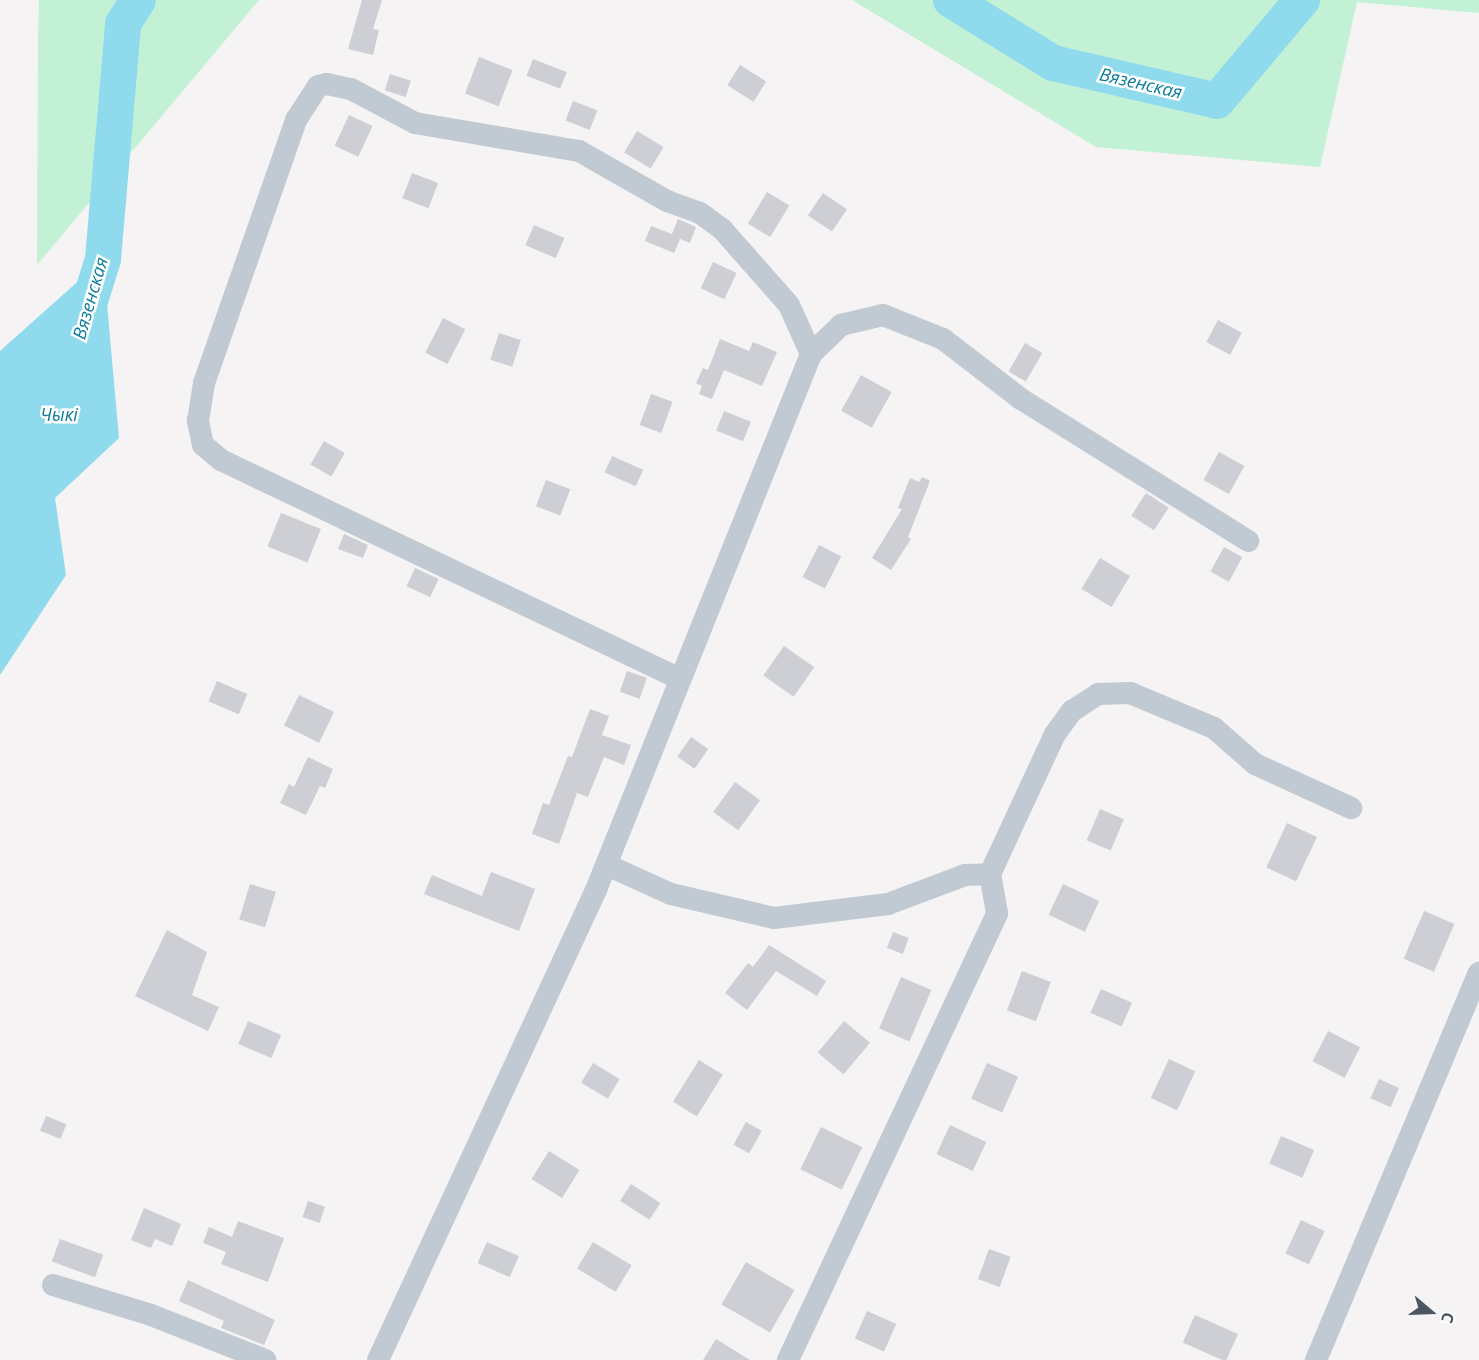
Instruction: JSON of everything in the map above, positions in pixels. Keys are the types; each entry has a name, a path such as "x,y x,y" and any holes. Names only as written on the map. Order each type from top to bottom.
{"street":[{"path":"678,678 221,459 203,445 198,421 204,383 296,120 318,86 327,84 359,92 415,123 579,151 667,201 700,213 722,229 789,305 811,354"},
{"path":"378,1360 607,865 678,678 811,354 841,325 883,315 912,323 943,339 1021,399 1248,541"},
{"path":"788,1360 997,913 990,874 1055,734 1072,711 1098,694 1130,693 1214,728 1255,764 1351,808"},
{"path":"607,865 671,894 774,918 888,904 965,875 990,874"},
{"path":"1316,1360 1479,973"},
{"path":"53,1285 151,1315 265,1360"}],"green space":[{"path":"39,0 259,0 37,265 38,35"},
{"path":"852,0 1479,0 1479,13 1357,2 1320,167 1096,147"}],"water":[{"name":"Чыкі","path":"103,259 119,438 55,498 66,575 0,675 0,351"}],"building":[{"path":"362,0 382,0 373,29 379,30 373,55 348,49"},
{"path":"479,57 513,70 499,106 465,93"},
{"path":"533,59 567,72 560,89 527,76"},
{"path":"740,65 766,81 754,102 727,85"},
{"path":"390,74 411,81 406,97 385,90"},
{"path":"573,101 597,110 590,130 565,121"},
{"path":"349,115 373,126 358,157 335,146"},
{"path":"637,131 664,147 651,168 624,152"},
{"path":"412,173 438,183 428,208 402,198"},
{"path":"767,192 789,205 770,237 748,224"},
{"path":"823,193 847,209 832,232 808,215"},
{"path":"678,219 696,227 690,243 680,239 674,253 645,241 651,226 672,234"},
{"path":"534,225 564,238 556,258 525,245"},
{"path":"713,262 737,273 724,299 701,288"},
{"path":"443,318 465,329 448,364 425,353"},
{"path":"1218,320 1242,333 1230,355 1206,342"},
{"path":"499,333 521,340 512,367 490,360"},
{"path":"720,339 749,351 753,342 777,352 762,386 724,370 712,399 699,394 702,386 696,383 703,368 708,370"},
{"path":"1025,343 1042,353 1026,382 1008,372"},
{"path":"861,375 892,392 872,428 841,411"},
{"path":"651,394 673,402 661,433 640,425"},
{"path":"724,411 751,422 743,441 716,430"},
{"path":"324,441 345,453 331,476 310,464"},
{"path":"1219,452 1244,466 1229,494 1203,480"},
{"path":"612,456 643,470 636,486 605,472"},
{"path":"922,477 930,481 908,537 911,539 891,570 872,558 902,509 898,508 910,478 919,482"},
{"path":"546,480 570,489 560,515 536,506"},
{"path":"1146,493 1169,508 1154,530 1131,516"},
{"path":"281,513 321,529 307,562 268,546"},
{"path":"344,534 368,545 363,558 338,549"},
{"path":"819,545 841,556 825,588 803,577"},
{"path":"1224,547 1242,557 1229,582 1210,571"},
{"path":"1100,558 1130,576 1111,607 1081,589"},
{"path":"415,568 439,579 430,597 407,586"},
{"path":"784,646 814,667 794,697 763,675"},
{"path":"627,671 647,678 640,699 620,692"},
{"path":"217,681 247,694 239,714 208,701"},
{"path":"299,695 334,712 319,743 284,726"},
{"path":"590,709 609,716 602,735 631,745 624,765 604,757 588,797 577,793 559,844 532,834 543,803 549,805 568,756 572,757"},
{"path":"691,737 708,749 694,769 677,757"},
{"path":"308,757 333,769 325,788 320,786 306,815 280,803 289,784 294,787"},
{"path":"735,782 760,800 738,830 713,812"},
{"path":"1100,809 1124,819 1111,850 1087,840"},
{"path":"1287,823 1317,837 1296,881 1266,867"},
{"path":"491,872 535,889 519,931 424,894 432,875 482,896"},
{"path":"250,884 276,892 265,927 239,919"},
{"path":"1063,884 1099,901 1085,932 1049,915"},
{"path":"1424,911 1454,924 1434,972 1404,959"},
{"path":"167,930 207,952 192,995 219,1007 208,1031 135,996"},
{"path":"893,932 909,938 903,954 887,948"},
{"path":"769,945 826,981 817,996 776,971 747,1010 725,993 748,963 753,967"},
{"path":"1022,971 1051,982 1036,1021 1007,1010"},
{"path":"901,977 931,990 909,1041 879,1029"},
{"path":"1101,989 1132,1003 1121,1027 1090,1013"},
{"path":"248,1021 281,1035 271,1058 238,1044"},
{"path":"844,1021 870,1043 844,1074 818,1052"},
{"path":"1328,1031 1360,1047 1345,1078 1313,1061"},
{"path":"1169,1059 1195,1071 1177,1110 1151,1098"},
{"path":"699,1060 723,1075 697,1116 673,1102"},
{"path":"593,1063 620,1079 608,1099 581,1083"},
{"path":"987,1063 1018,1077 1002,1112 971,1099"},
{"path":"1379,1079 1399,1088 1391,1107 1370,1098"},
{"path":"46,1116 66,1124 60,1139 40,1131"},
{"path":"746,1122 762,1131 749,1153 733,1145"},
{"path":"950,1125 986,1142 973,1171 936,1154"},
{"path":"821,1127 862,1147 842,1189 800,1169"},
{"path":"1281,1136 1314,1150 1302,1178 1269,1164"},
{"path":"549,1151 580,1170 562,1198 532,1179"},
{"path":"631,1184 660,1203 649,1220 620,1201"},
{"path":"308,1201 325,1207 319,1223 302,1217"},
{"path":"144,1208 181,1224 172,1246 155,1239 151,1248 131,1240"},
{"path":"1301,1220 1325,1231 1309,1265 1285,1254"},
{"path":"238,1221 284,1238 268,1282 221,1264 226,1252 203,1243 209,1227 232,1237"},
{"path":"60,1239 103,1255 95,1277 52,1262"},
{"path":"487,1242 519,1256 510,1277 478,1263"},
{"path":"593,1242 632,1265 616,1292 577,1269"},
{"path":"989,1249 1011,1257 1000,1287 978,1279"},
{"path":"746,1262 794,1290 770,1332 722,1304"},
{"path":"188,1280 275,1320 264,1345 221,1328 224,1321 179,1301"},
{"path":"867,1311 896,1324 884,1351 855,1338"},
{"path":"1195,1315 1238,1334 1226,1360 1183,1342"},
{"path":"716,1339 750,1360 703,1360"}],"waterway":[{"name":"Вязенская","path":"89,304 103,259 123,24 138,0"},
{"name":"Вязенская","path":"951,0 1053,63 1217,101 1302,0"}]}
